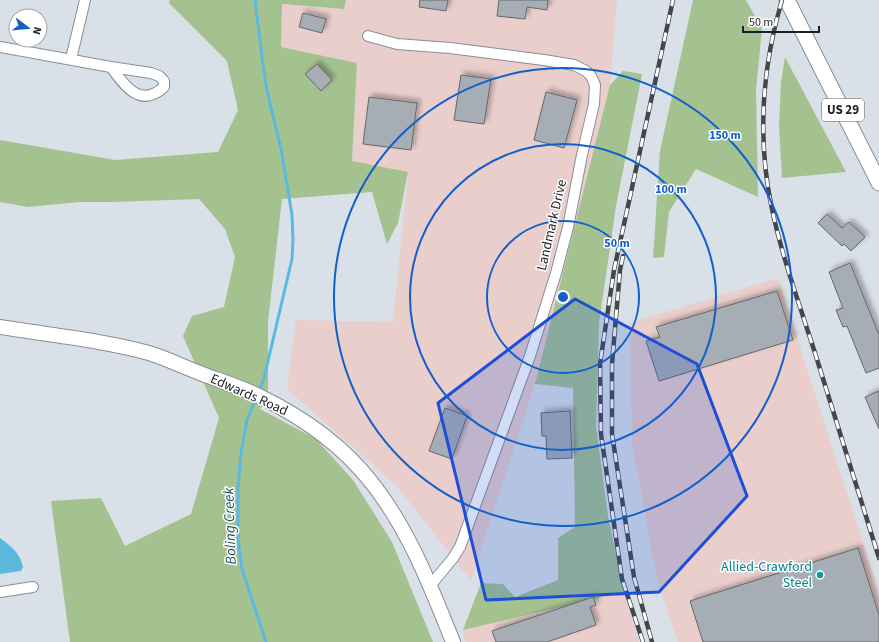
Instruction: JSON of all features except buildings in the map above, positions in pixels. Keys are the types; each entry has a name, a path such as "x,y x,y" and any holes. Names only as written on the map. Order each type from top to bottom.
{"main road":[{"name":"US 29","path":"787,0 879,183"},
{"name":"Edwards Road","path":"0,326 148,353 255,394 291,413 314,428 344,452 373,484 413,550 430,586 453,642"}],"street":[{"path":"71,60 85,0"},
{"name":"Landmark Drive","path":"368,36 397,44 450,48 574,65 586,71 591,76 595,85 594,104 568,227 556,273 532,348 460,547 430,586"},
{"path":"0,47 151,73 160,76 164,81 164,87 151,95 134,93 123,85 111,67"},
{"path":"0,592 33,587"}],"highlighted area":[{"path":"575,299 697,364 747,496 659,592 486,600 438,403"}],"shaded area":[{"path":"346,0 617,0 610,85 590,166 535,384 471,581 397,486 287,389 296,320 393,322 408,173 352,161 357,63 281,47 282,4 344,9"},
{"path":"778,278 879,593 879,642 678,642 657,581 632,443 630,323"},
{"path":"624,592 639,642 465,642 463,630"}],"green space":[{"path":"170,0 346,0 344,9 282,4 281,47 357,63 352,161 408,172 398,223 387,244 372,192 282,199 268,322 268,389 260,409 316,439 353,480 392,542 433,642 70,642 51,501 101,498 125,546 191,514 219,418 183,336 192,316 224,307 235,257 225,229 199,199 79,202 28,207 0,202 0,140 115,160 218,152 238,110 227,61 169,3"},
{"path":"693,0 746,0 762,29 756,90 758,197 696,169 669,212 664,257 653,258 660,151"},
{"path":"785,57 846,172 782,178 779,126 781,82"},
{"path":"623,71 642,74 616,206 599,323 596,426 608,516 624,592 463,630 481,583 503,584 515,597 558,580 558,538 575,527 573,388 535,384 610,85"}],"water":[{"path":"0,538 11,547 20,558 23,567 21,571 0,574"}],"waterway":[{"path":"255,0 267,91 281,149 292,215 293,240 292,259 264,378 259,391"},
{"name":"Boling Creek","path":"256,398 247,420 241,454 238,487 238,539 242,569 266,642"}],"railway":[{"path":"643,642 622,579 601,434 600,364 614,270 673,0"},
{"path":"782,0 775,26 766,78 763,130 767,183 776,227 786,263 879,558"},
{"path":"623,256 620,270 612,364 612,434 634,577 652,642"}],"place":[{"name":"Allied-Crawford Steel","path":"820,575"}]}
